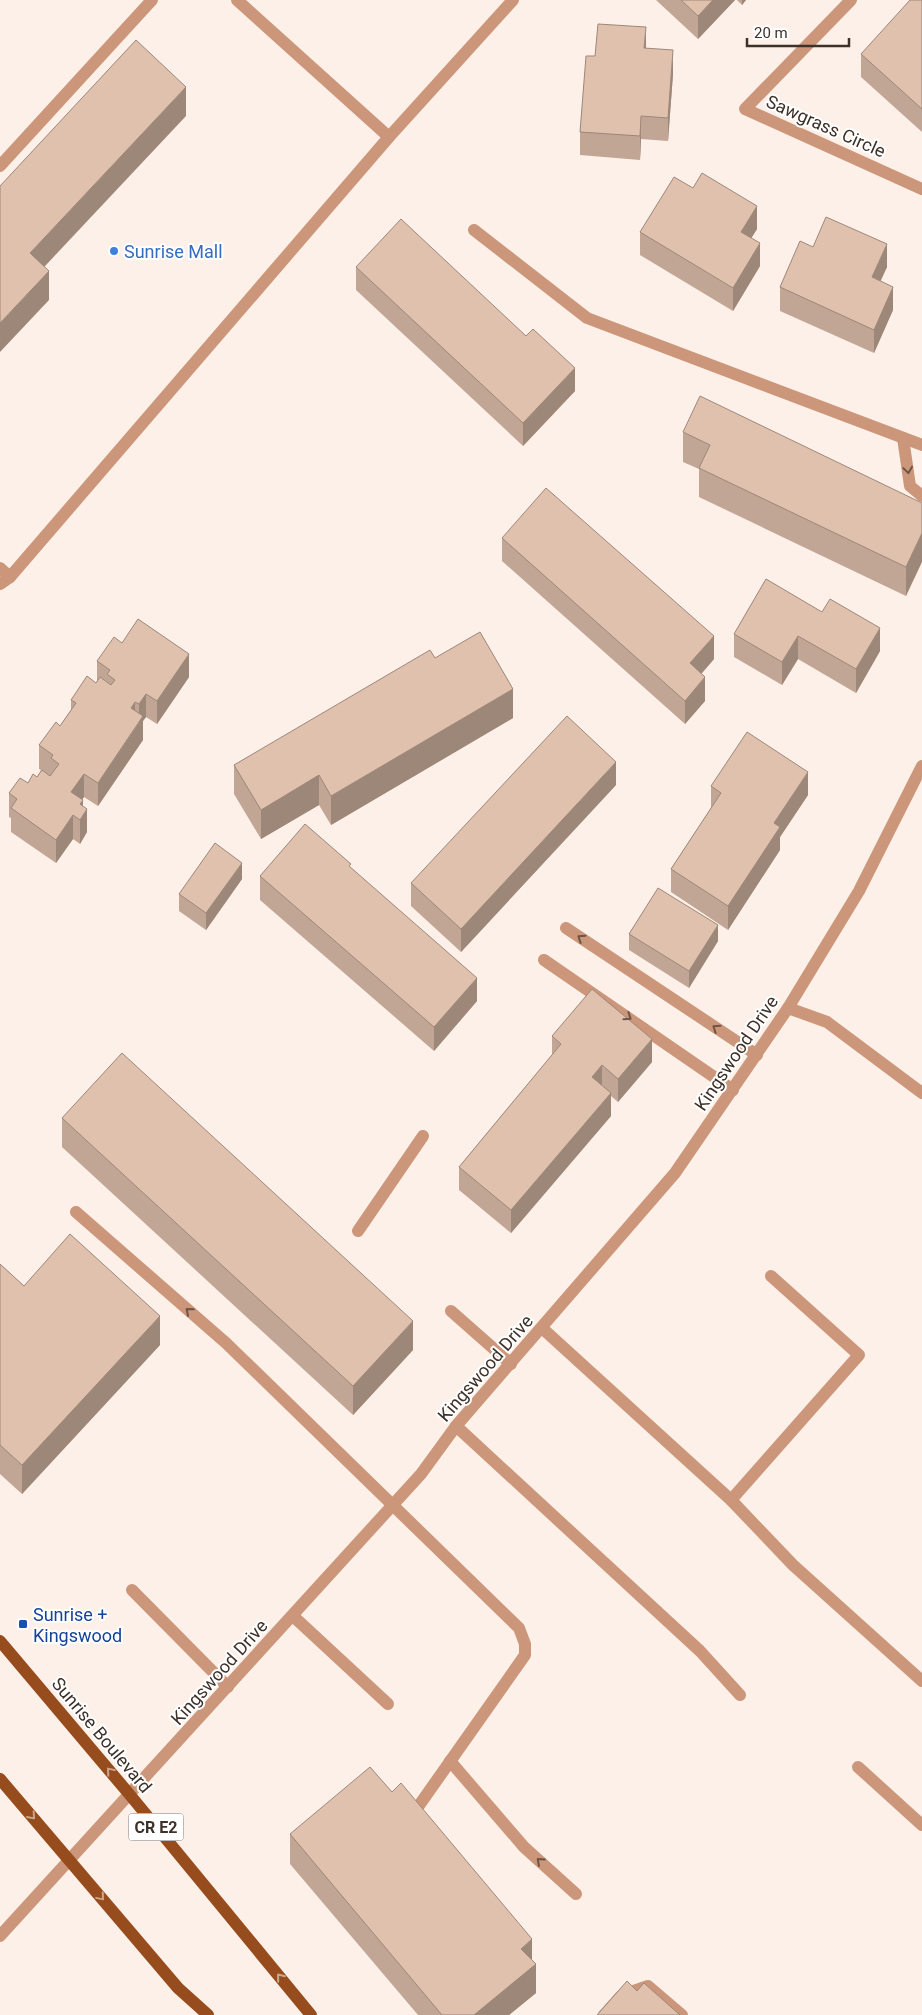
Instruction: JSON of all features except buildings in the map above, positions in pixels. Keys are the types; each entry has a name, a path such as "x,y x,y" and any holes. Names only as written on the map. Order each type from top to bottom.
{"main road":[{"name":"Sunrise Boulevard","path":"0,1641 311,2015"},
{"path":"0,1779 178,1988 208,2015"}],"street":[{"path":"0,166 152,0"},
{"path":"237,0 389,138"},
{"path":"0,568 5,580 389,138 513,0"},
{"name":"Sawgrass Circle","path":"851,0 744,109 922,189"},
{"path":"474,230 587,318 922,445"},
{"path":"903,438 910,486 922,496"},
{"name":"Kingswood Drive","path":"0,1936 421,1474 456,1426 675,1173 788,1008 859,891 922,766"},
{"path":"566,928 757,1055"},
{"path":"544,960 732,1090"},
{"path":"788,1008 827,1022 922,1093"},
{"path":"358,1231 423,1136"},
{"path":"76,1212 226,1343 518,1628 525,1644 525,1655 413,1814"},
{"path":"731,1500 859,1355 770,1276"},
{"path":"451,1311 511,1364"},
{"path":"542,1328 731,1500 793,1565 922,1681"},
{"path":"456,1426 700,1651 740,1694"},
{"path":"132,1590 228,1687"},
{"path":"292,1616 388,1704"},
{"path":"450,1761 524,1847 576,1894"},
{"path":"858,1767 922,1825"},
{"path":"604,2015 622,1995 648,1986 682,2015"}],"place":[{"name":"Sunrise Mall","path":"114,251"},
{"name":"Sunrise + Kingswood","path":"23,1624"}]}
